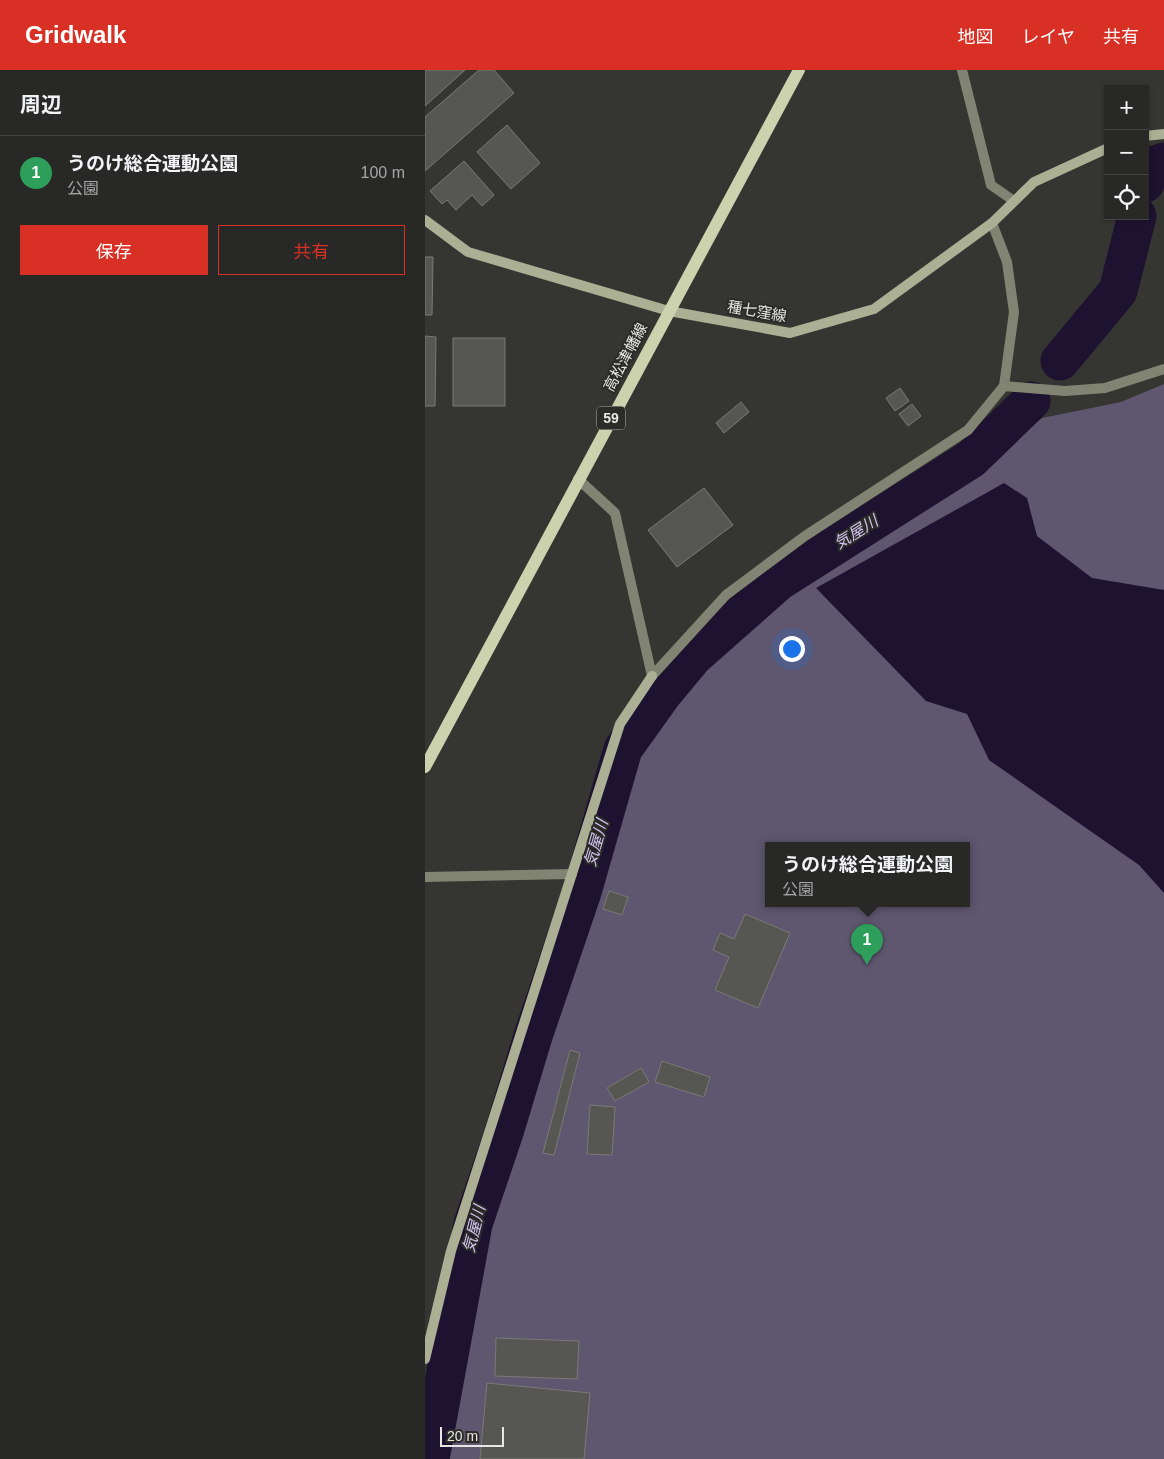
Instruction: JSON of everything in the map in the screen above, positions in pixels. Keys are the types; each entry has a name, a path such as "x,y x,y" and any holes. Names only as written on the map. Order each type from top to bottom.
{"main road":[{"name":"高松津幡線","path":"425,767 799,70"},
{"path":"1149,136 1164,134"},
{"name":"種七窪線","path":"425,220 468,252 669,311 790,333 874,309 992,223 1034,182 1104,150"},
{"path":"425,1359 451,1251 620,724 652,676"}],"street":[{"path":"962,70 991,185 1014,201"},
{"path":"652,676 726,595 805,536 968,430 1004,386 1014,312 1007,262 992,223"},
{"path":"1004,386 1065,392 1105,388 1164,369"},
{"path":"578,480 615,513 652,676"},
{"path":"425,877 572,874"}],"shaded area":[{"path":"1164,384 1164,1459 445,1459 487,1232 592,895 633,755 703,662 764,608 909,520 1042,418 1121,402"},
{"path":"1004,483 1027,498 1037,536 1092,578 1164,590 1164,893 1139,865 989,760 967,714 926,701 816,588"}],"building":[{"path":"425,70 465,70 425,106"},
{"path":"479,70 494,70 514,93 425,171 425,117"},
{"path":"507,125 540,163 511,189 477,152"},
{"path":"464,161 494,195 482,206 472,195 456,210 447,200 442,204 430,191"},
{"path":"425,257 433,257 432,315 425,315"},
{"path":"425,336 436,337 435,406 425,406"},
{"path":"453,338 505,338 505,406 453,406"},
{"path":"900,388 909,401 895,411 886,398"},
{"path":"741,402 749,412 724,433 716,423"},
{"path":"912,404 921,416 908,426 899,414"},
{"path":"704,488 733,525 677,567 648,530"},
{"path":"609,891 628,897 622,915 603,909"},
{"path":"745,914 790,933 758,1008 715,990 729,957 713,950 720,933 734,939"},
{"path":"570,1050 580,1053 554,1155 543,1153"},
{"path":"662,1061 710,1077 704,1097 655,1082"},
{"path":"641,1068 649,1082 615,1101 607,1088"},
{"path":"590,1105 615,1107 612,1155 587,1154"},
{"path":"496,1338 579,1341 577,1379 495,1376"},
{"path":"487,1383 590,1393 584,1459 480,1459"}],"waterway":[{"name":"気屋川","path":"1147,175 1149,167 1164,162"},
{"name":"気屋川","path":"1060,361 1118,291 1136,220"},
{"name":"気屋川","path":"430,1459 473,1224 505,1129 533,1036 582,892 623,749 663,693 693,657 779,581 971,459 1031,401"}],"place":[{"name":"うのけ総合運動公園","path":"867,965"}]}
